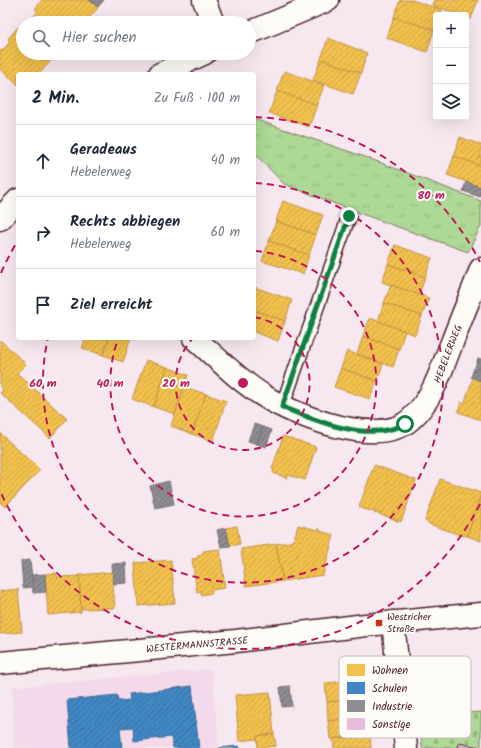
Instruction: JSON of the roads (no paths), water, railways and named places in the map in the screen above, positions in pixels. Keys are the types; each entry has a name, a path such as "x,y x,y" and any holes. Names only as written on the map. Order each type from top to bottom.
{"street":[{"path":"204,0 210,16"},
{"path":"256,30 328,0"},
{"path":"164,72 190,60"},
{"path":"0,219 16,202"},
{"name":"HEBELERWEG","path":"196,340 262,395 282,407 309,418 353,430 387,430 405,424 419,410 434,388 481,269"},
{"name":"WESTERMANNSTRASSE","path":"0,663 236,642 393,622 481,614"},
{"path":"393,622 397,656"},
{"path":"405,738 406,748"}],"lane":[{"path":"282,407 349,216"}],"place":[{"name":"Westricher Straße","path":"379,623"}]}
